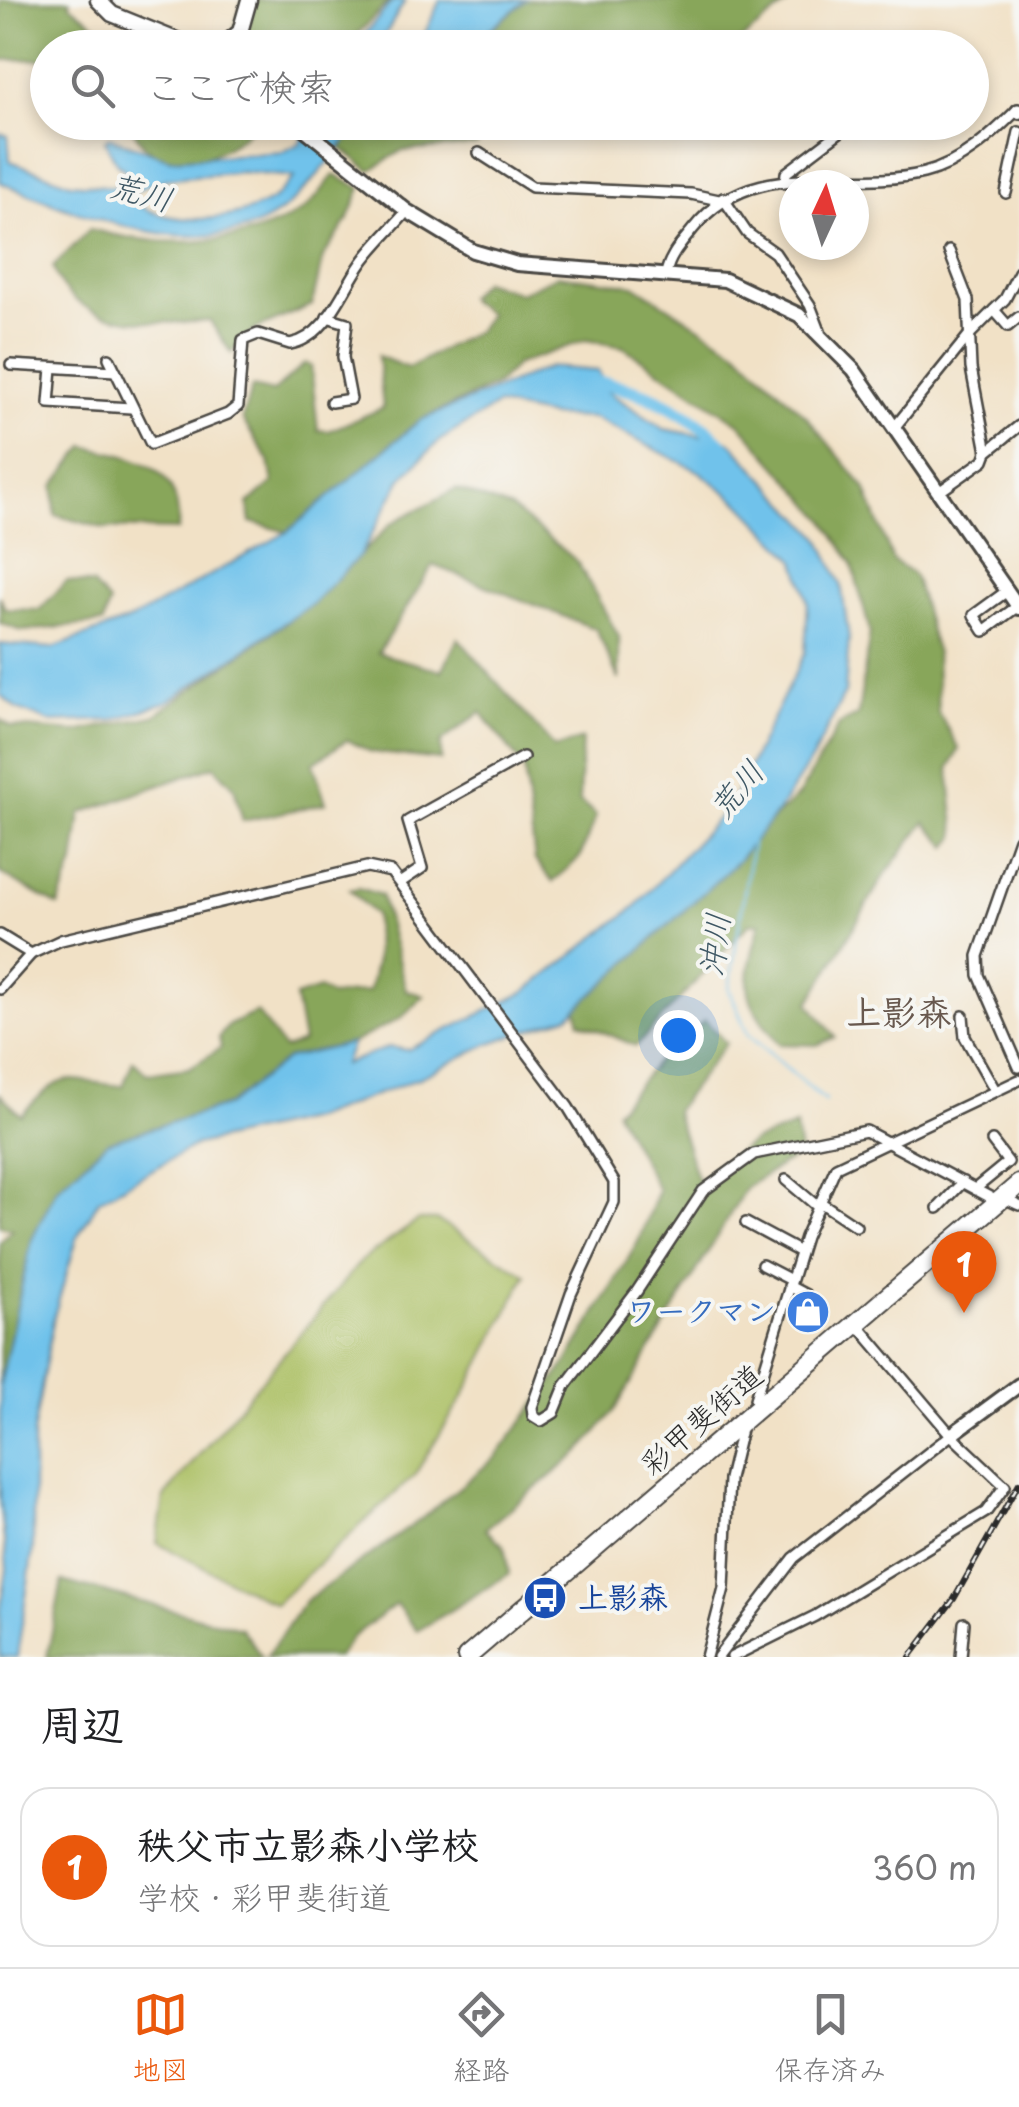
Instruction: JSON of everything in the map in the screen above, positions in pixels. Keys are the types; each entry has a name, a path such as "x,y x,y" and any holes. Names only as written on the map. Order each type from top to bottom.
{"highway":[{"name":"彩甲斐街道","path":"467,1657 1019,1184"}],"main road":[{"path":"98,0 112,14 152,30"},
{"path":"241,30 249,0"},
{"path":"319,140 407,211 458,245 516,264 725,280 788,308 820,332 854,370 1018,607"},
{"path":"951,1435 1019,1384"}],"street":[{"path":"989,135 1019,110"},
{"path":"1006,193 1019,132"},
{"path":"790,170 830,140"},
{"path":"869,177 926,173 959,160 983,140"},
{"path":"479,153 532,187 691,194 721,199 748,233 775,253 810,306 820,332"},
{"path":"666,274 673,254 721,199 747,188 779,184"},
{"path":"109,358 151,444 228,414 238,406 244,340 258,334 299,342 328,317 362,262 407,211"},
{"path":"938,492 984,460 987,452 968,300 950,251"},
{"path":"894,428 970,334 1016,286 1019,272"},
{"path":"994,310 1008,326 1019,317"},
{"path":"328,317 347,323 343,358 352,399 331,402"},
{"path":"10,365 115,371"},
{"path":"52,368 49,403 132,408"},
{"path":"987,452 1019,426"},
{"path":"1007,591 974,615 984,631 1018,607"},
{"path":"401,882 422,868 408,821 522,757"},
{"path":"1019,839 978,956 980,975 1019,1067"},
{"path":"0,989 31,954 62,940 367,867 384,868 401,882 610,1168 614,1202 571,1294 532,1408 533,1416 541,1421 554,1413 565,1386 636,1292 703,1191 754,1154 866,1131 998,1202 1008,1200 1019,1205"},
{"path":"0,936 31,954"},
{"path":"963,1016 968,1028 965,1038 994,1090"},
{"path":"759,1407 755,1400 789,1283 836,1167 894,1143 1019,1080"},
{"path":"976,1189 1008,1162 992,1141"},
{"path":"786,1180 856,1226"},
{"path":"938,1208 964,1182"},
{"path":"746,1223 800,1252"},
{"path":"762,1265 806,1295"},
{"path":"732,1657 815,1616 992,1508 1005,1486 951,1435 856,1323"},
{"path":"706,1657 724,1588 728,1479 742,1422"},
{"path":"718,1657 794,1558 951,1435"},
{"path":"961,1657 964,1622"}],"green space":[{"path":"0,0 70,0 70,5 103,30 30,30 30,59 0,60"},
{"path":"243,0 390,0 361,30 234,30"},
{"path":"526,0 793,0 754,30 490,30"},
{"path":"140,140 237,140 206,157 191,160 176,161 148,149"},
{"path":"346,140 480,140 477,145 401,151 370,171 340,147"},
{"path":"334,175 361,188 348,220 323,257 312,305 256,329 231,353 210,321 142,322 97,312 78,302 63,287 53,267 90,229 171,242 254,232 303,210"},
{"path":"558,275 634,285 738,351 806,416 865,488 893,561 914,575 936,652 938,712 959,749 949,769 956,837 948,847 925,822 882,879 809,1003 835,1037 817,1045 780,1044 751,1000 748,974 760,923 749,924 636,1046 580,1022 574,1001 799,795 839,725 858,715 870,632 852,563 825,520 739,423 623,347 586,340 517,364 497,384 420,420 287,532 251,522 248,504 273,483 269,461 242,419 252,387 273,392 305,363 311,366 318,430 329,431 383,408 378,356 408,368 478,330 489,314 467,298 483,281 520,293"},
{"path":"85,446 153,468 173,491 178,530 103,528 55,515 54,486"},
{"path":"456,489 512,509 577,561 619,637 619,680 596,629 433,565 378,653 442,671 458,638 555,748 582,739 579,801 596,816 580,857 553,882 535,860 524,768 481,712 441,742 441,760 371,752 347,740 313,763 326,803 243,821 234,787 214,766 81,813 74,864 58,906 0,873 0,719 11,727 75,732 154,716 309,606 392,523"},
{"path":"67,581 93,585 109,603 103,623 22,631 0,623 0,596 5,609 39,610"},
{"path":"358,888 381,895 406,990 424,996 401,1018 352,1043 288,1058 228,1105 107,1142 57,1188 0,1384 0,1242 12,1229 0,1226 0,1094 21,1115 48,1089 68,1080 123,1086 133,1060 147,1074 189,1068 221,1048 219,1037 229,1025 257,1012 284,1049 303,1042 295,997 319,989 331,996 369,991 376,960 375,915 350,890"},
{"path":"705,1020 726,1043 675,1111 698,1181 754,1141 796,1126 800,1154 746,1187 615,1410 580,1452 485,1529 504,1546 509,1574 417,1631 396,1604 351,1638 338,1657 266,1657 305,1601 420,1520 495,1458 566,1364 638,1242 658,1190 616,1111 661,1057"},
{"path":"419,1220 437,1220 526,1275 463,1397 414,1476 275,1604 157,1543 164,1497 362,1260"},
{"path":"62,1581 241,1628 262,1657 47,1657"}],"water":[{"path":"393,0 405,1 388,30 368,30"},
{"path":"440,0 526,0 489,30 426,30"},
{"path":"0,133 8,136 10,161 70,183 115,187 130,174 117,164 106,140 117,140 170,159 282,152 302,140 347,140 285,208 254,226 219,235 182,235 104,221 0,182","holes":["240,172 294,177 281,192 256,208 197,219 159,214 128,197 167,179"]},
{"path":"550,367 598,371 608,392 664,429 729,441 820,538 841,584 849,638 845,693 812,759 777,813 737,862 569,1016 488,1044 419,1078 316,1118 196,1145 99,1200 78,1235 54,1316 33,1434 33,1549 17,1657 0,1657 0,1613 7,1569 0,1497 0,1384 32,1239 57,1188 107,1142 228,1105 288,1058 352,1043 344,1064 390,1047 407,1050 525,992 635,907 730,805 805,653 808,601 796,561 740,503 700,472 593,418 550,416 497,405 439,441 402,478 361,554 312,604 166,703 113,720 50,722 17,709 0,695 0,644 53,648 132,619 287,532 420,420"}],"waterway":[{"name":"荒川","path":"587,382 627,389 665,404 699,425 729,452"},
{"name":"沖川","path":"752,843 729,989 748,1035 825,1101"}],"railway":[{"path":"910,1657 954,1599 1019,1483"}],"place":[{"name":"ワークマン","path":"808,1312"},
{"name":"秩父市立影森小学校","path":"964,1313"},
{"name":"上影森","path":"545,1598"}],"district":[{"name":"上影森","path":"899,1013"}]}
